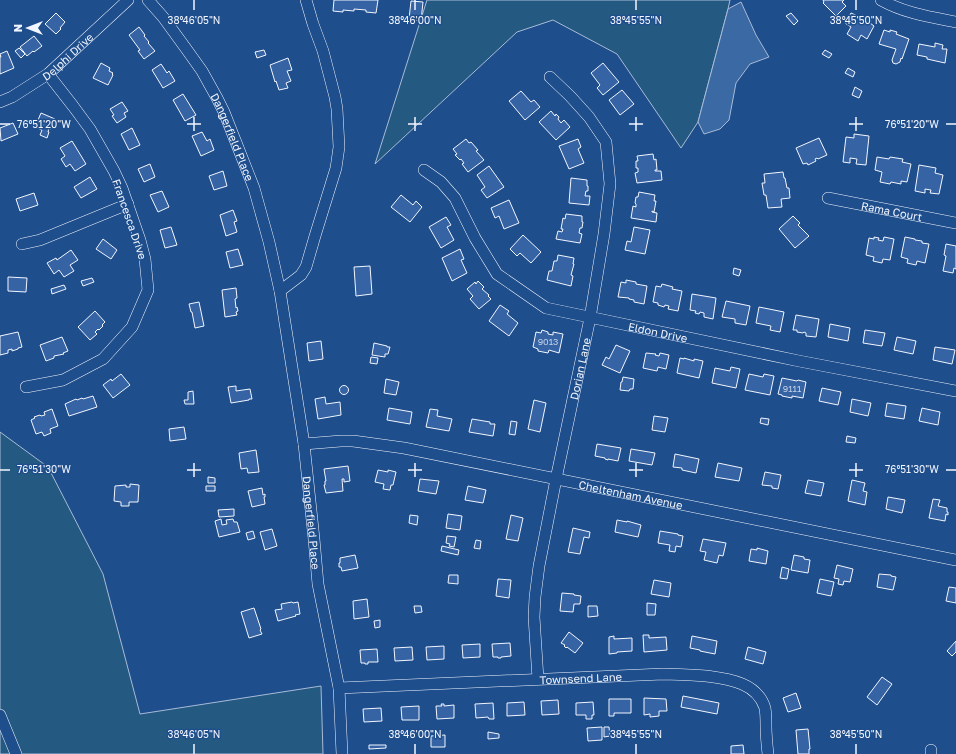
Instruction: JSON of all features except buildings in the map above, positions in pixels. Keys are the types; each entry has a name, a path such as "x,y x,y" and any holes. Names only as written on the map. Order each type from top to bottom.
{"street":[{"name":"Delphi Drive","path":"0,102 12,97 48,74 128,0"},
{"name":"Dangerfield Place","path":"148,0 202,71 224,112 254,188 269,242 280,291 304,444 318,584 339,688 342,754"},
{"path":"280,291 301,275 306,267 336,168 339,147 338,109 323,51 306,0"},
{"path":"880,0 892,6 915,13 956,22"},
{"name":"Francesca Drive","path":"26,387 63,380 103,359 132,327 148,290 145,259 122,188 90,129 48,74"},
{"name":"Dorian Lane","path":"538,679 534,617 539,566 590,318 604,234 610,184 606,142 589,117 550,77"},
{"name":"Eldon Drive","path":"424,170 441,182 455,198 475,238 498,274 546,308 799,361 956,391"},
{"name":"Rama Court","path":"828,198 956,223"},
{"path":"22,244 40,240 128,204"},
{"name":"Cheltenham Avenue","path":"304,444 341,440 369,443 427,453 956,560"},
{"name":"Townsend Lane","path":"339,688 678,674 713,677 732,680 750,688 757,694 766,713 768,754"},
{"path":"0,715 16,754"}],"shaded area":[{"path":"427,0 730,0 698,122 681,148 617,54 553,20 517,32 375,164"},
{"path":"741,2 756,35 769,57 750,64 736,83 729,120 720,129 704,134 698,122 728,9"},
{"path":"0,432 48,467 103,574 140,714 321,686 323,754 0,754"}]}
